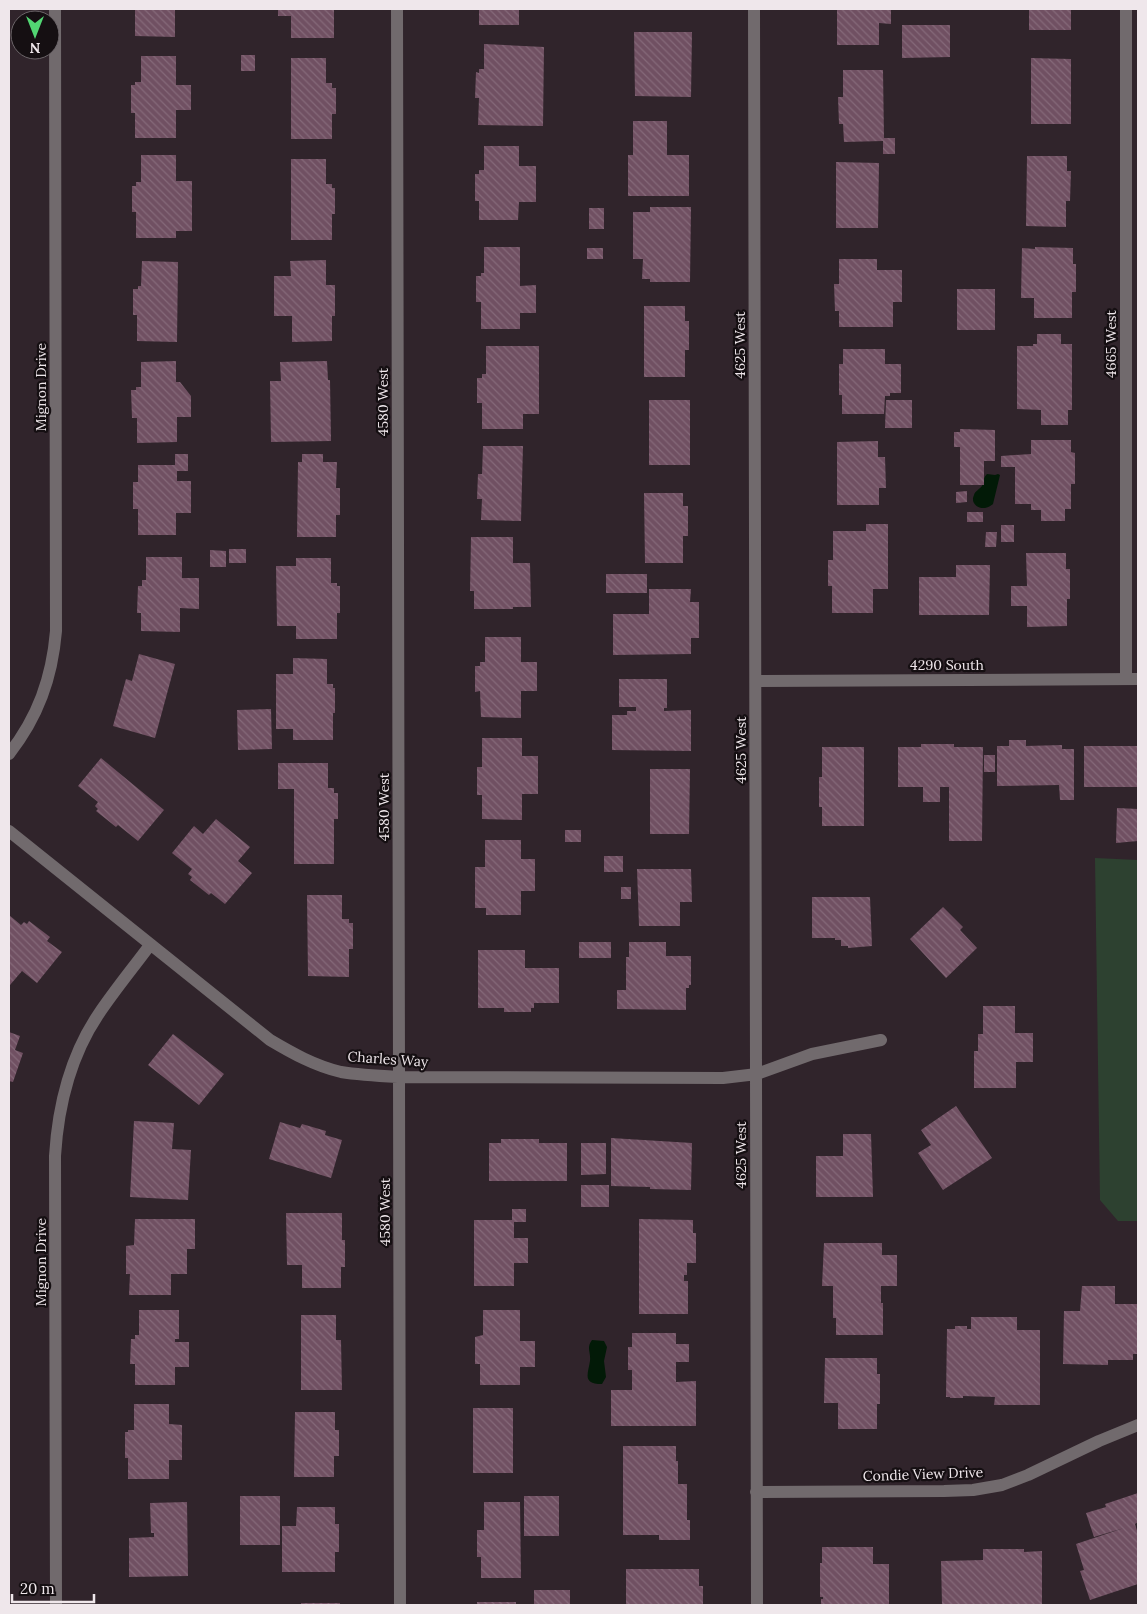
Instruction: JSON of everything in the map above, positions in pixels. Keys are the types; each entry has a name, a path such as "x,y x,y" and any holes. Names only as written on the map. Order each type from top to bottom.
{"street":[{"name":"Mignon Drive","path":"9,754 30,724 44,695 51,672 56,631 55,9"},
{"name":"4580 West","path":"397,9 400,1605"},
{"name":"4625 West","path":"754,9 757,1605"},
{"name":"4665 West","path":"1126,9 1132,680"},
{"name":"4290 South","path":"756,681 1132,680"},
{"name":"Charles Way","path":"9,831 250,1025 290,1052 314,1063 340,1071 371,1076 399,1077 723,1078 756,1074 812,1054 881,1040"},
{"name":"Mignon Drive","path":"56,1605 55,1156 59,1113 65,1089 84,1039 97,1016 150,945"},
{"name":"Condie View Drive","path":"756,1492 944,1491 972,1490 1002,1485 1138,1425"}],"shaded area":[{"path":"987,474 1000,475 993,504 987,508 982,508 975,505 973,498 975,492 982,486"},
{"path":"1095,858 1138,860 1138,1221 1118,1221 1100,1200"},
{"path":"592,1340 604,1341 607,1347 604,1361 606,1377 602,1384 591,1382 588,1377 589,1348"}],"building":[{"path":"135,9 175,9 175,37 135,36"},
{"path":"278,9 334,9 334,38 291,38 291,16 278,16"},
{"path":"479,9 519,9 519,25 479,25"},
{"path":"837,9 891,9 891,24 879,23 879,45 837,45"},
{"path":"1029,9 1071,9 1071,30 1029,30"},
{"path":"902,25 950,25 950,57 902,58"},
{"path":"634,32 692,32 691,97 635,96"},
{"path":"484,44 544,47 543,126 478,125 479,98 475,98 476,72 479,73 479,69 484,69"},
{"path":"241,55 255,55 255,71 241,71"},
{"path":"141,56 176,56 176,85 191,85 191,110 176,110 176,138 135,138 135,113 131,113 131,85 135,85 135,82 141,82"},
{"path":"291,58 326,58 326,83 332,83 332,88 336,88 336,114 332,114 332,139 291,139"},
{"path":"1031,58 1071,59 1071,124 1031,124"},
{"path":"843,70 883,70 884,138 895,138 895,154 883,154 883,141 844,142 843,124 839,124 838,97 843,97"},
{"path":"633,121 667,121 667,155 689,155 689,196 628,196 628,155 633,155"},
{"path":"484,146 519,146 519,166 536,166 536,202 519,202 518,220 479,220 479,201 475,201 475,174 479,174 479,170 484,170"},
{"path":"141,155 176,155 176,181 192,181 192,231 176,231 176,238 136,238 136,212 132,212 132,186 136,186 136,182 141,182"},
{"path":"1027,156 1067,156 1067,171 1071,171 1070,201 1066,201 1066,227 1026,226"},
{"path":"291,159 326,159 326,184 332,184 332,188 335,188 332,240 291,240"},
{"path":"836,162 879,163 878,228 836,228"},
{"path":"650,207 691,207 690,282 650,282 650,279 642,279 643,259 633,259 633,212 650,212"},
{"path":"589,208 604,208 604,229 589,229"},
{"path":"484,247 520,247 520,286 536,285 536,313 520,313 520,329 481,329 481,302 476,302 476,276 481,276 481,273 484,273"},
{"path":"1035,247 1073,248 1073,264 1076,264 1076,292 1072,292 1072,318 1034,318 1034,298 1021,298 1022,248 1035,249"},
{"path":"587,248 603,248 603,259 587,259"},
{"path":"839,259 877,259 877,270 902,270 902,302 893,302 893,327 839,327 839,311 835,311 834,284 839,284"},
{"path":"326,260 326,285 335,285 335,316 332,316 332,341 292,342 292,316 274,316 274,276 291,276 290,261"},
{"path":"142,261 178,262 177,342 137,341 137,315 133,315 133,289 138,289 138,286 141,286"},
{"path":"957,289 995,289 995,330 957,330"},
{"path":"644,306 685,306 685,321 689,321 689,350 685,350 685,377 644,377"},
{"path":"1037,334 1061,334 1061,344 1072,344 1072,410 1068,410 1068,425 1041,425 1041,410 1017,409 1017,346 1033,346 1033,344 1037,344"},
{"path":"486,346 539,346 539,414 523,414 523,429 482,429 482,403 477,403 477,378 482,378 482,374 486,374"},
{"path":"843,349 885,349 885,364 901,364 901,393 890,393 890,396 885,396 884,414 842,414 842,395 839,395 839,364 843,364"},
{"path":"176,361 176,382 180,382 191,396 191,417 177,417 177,442 137,443 137,418 132,418 131,390 141,387 141,362"},
{"path":"327,361 328,380 330,380 331,441 271,442 270,381 281,381 280,362"},
{"path":"649,400 690,400 690,465 649,465"},
{"path":"886,400 912,400 912,428 885,428"},
{"path":"960,429 995,430 995,461 984,461 984,485 960,485 960,447 954,447 954,432 960,432"},
{"path":"1031,440 1071,440 1071,452 1075,453 1075,484 1071,484 1071,509 1065,509 1065,521 1041,521 1041,510 1031,510 1031,504 1015,504 1015,467 1001,467 1001,456 1031,454"},
{"path":"878,441 878,457 885,457 886,488 879,488 879,505 837,505 837,442"},
{"path":"483,446 523,446 521,521 481,520 482,499 477,499 478,474 482,474"},
{"path":"175,454 188,454 188,471 177,471 177,481 191,481 191,513 176,513 176,535 138,535 138,509 133,509 133,482 138,482 138,465 175,465"},
{"path":"302,454 323,454 323,462 337,462 336,488 340,488 340,515 336,515 336,537 297,537 298,462 302,462"},
{"path":"967,491 967,502 956,503 956,492"},
{"path":"644,493 683,493 683,506 688,506 688,536 683,536 683,563 645,563"},
{"path":"967,512 983,512 983,522 967,522"},
{"path":"866,524 888,524 888,589 873,589 873,613 832,613 832,586 828,586 828,560 833,560 833,531 866,531"},
{"path":"1001,525 1014,525 1014,542 1001,542"},
{"path":"986,532 997,532 996,547 985,547"},
{"path":"471,537 513,537 513,563 530,563 531,607 474,609 474,591 470,591"},
{"path":"229,549 246,549 246,563 229,563"},
{"path":"210,550 226,551 226,567 210,567"},
{"path":"1026,553 1066,553 1066,569 1070,569 1070,599 1067,599 1067,626 1027,627 1027,606 1011,606 1011,586 1027,586"},
{"path":"146,557 182,557 182,578 199,578 199,609 180,608 180,632 141,631 141,613 137,613 138,586 142,586 142,580 146,580"},
{"path":"296,558 331,558 331,583 337,583 337,586 340,586 340,613 337,613 337,639 296,639 296,626 277,626 276,566 296,566"},
{"path":"956,565 990,565 989,615 919,615 919,577 956,577"},
{"path":"606,574 647,574 647,593 606,593"},
{"path":"649,589 691,589 690,602 699,602 699,638 691,638 691,654 613,655 613,614 649,614"},
{"path":"485,637 521,637 521,662 537,662 537,691 521,691 521,718 481,717 480,691 475,692 475,666 480,666 480,662 485,662"},
{"path":"139,654 175,664 155,738 113,726 126,679 132,681"},
{"path":"293,658 327,659 327,684 333,684 333,688 335,688 333,740 293,740 293,729 276,729 276,674 293,674"},
{"path":"619,679 667,679 667,708 664,708 664,711 691,710 691,751 612,750 612,715 627,715 627,711 636,711 636,707 619,707"},
{"path":"271,709 272,749 238,750 237,710"},
{"path":"482,738 522,738 522,756 538,756 538,794 522,794 522,820 482,819 482,795 477,795 477,767 482,767"},
{"path":"1009,740 1026,740 1026,746 1062,745 1062,749 1074,749 1074,800 1060,800 1059,785 997,786 997,746 1009,746"},
{"path":"921,744 954,744 954,747 983,747 982,841 949,841 949,787 940,787 940,802 923,802 923,787 898,787 898,747 921,747"},
{"path":"1084,746 1138,746 1138,787 1084,787"},
{"path":"822,747 864,747 864,826 822,826 822,807 819,807 819,777 822,777"},
{"path":"984,755 995,755 995,772 984,772"},
{"path":"101,758 164,810 138,841 96,811 98,809 95,806 98,802 78,786"},
{"path":"278,763 328,763 328,788 334,788 334,793 338,793 338,819 334,819 334,864 294,864 294,789 278,789"},
{"path":"650,769 690,769 689,834 650,834"},
{"path":"1117,808 1138,809 1138,841 1116,843"},
{"path":"216,819 250,847 238,861 252,873 225,904 211,893 209,895 190,880 192,877 188,874 192,869 172,853 194,826 203,834"},
{"path":"565,830 581,830 581,842 565,842"},
{"path":"485,840 521,840 521,859 535,859 535,891 521,891 521,915 486,915 486,908 475,908 475,867 485,867"},
{"path":"604,856 623,856 623,872 604,872"},
{"path":"637,869 691,869 692,902 680,902 680,926 639,926"},
{"path":"621,887 631,887 631,899 621,899"},
{"path":"307,895 342,895 342,919 349,919 349,923 353,923 353,949 349,949 349,977 308,976"},
{"path":"812,897 870,897 872,946 848,948 848,946 841,946 841,940 835,940 835,938 812,938"},
{"path":"943,907 963,927 960,930 977,948 946,978 910,939"},
{"path":"9,915 21,925 24,922 27,924 29,921 50,937 47,941 62,952 37,983 22,971 10,985 9,983"},
{"path":"579,942 611,942 611,958 579,958"},
{"path":"629,942 666,942 666,956 691,956 691,985 689,985 689,988 686,988 686,1010 617,1009 617,990 626,990 626,957 629,957"},
{"path":"478,950 525,950 525,968 559,968 559,1003 534,1003 534,1008 531,1008 531,1012 504,1012 504,1008 478,1008"},
{"path":"983,1006 1015,1006 1015,1033 1033,1033 1033,1062 1016,1062 1016,1088 974,1088 974,1051 978,1051 978,1034 983,1034"},
{"path":"9,1032 20,1036 15,1050 23,1053 13,1082 9,1081"},
{"path":"173,1034 224,1074 199,1105 148,1065"},
{"path":"956,1106 992,1158 943,1190 918,1153 931,1145 921,1130"},
{"path":"134,1121 174,1123 172,1149 191,1150 188,1200 130,1197"},
{"path":"280,1122 300,1128 302,1124 326,1131 325,1135 342,1140 331,1178 269,1159"},
{"path":"843,1134 871,1134 873,1197 816,1197 816,1156 843,1156"},
{"path":"611,1138 692,1143 691,1190 611,1186"},
{"path":"501,1139 539,1139 539,1143 567,1143 567,1181 489,1181 489,1143 501,1143"},
{"path":"581,1143 606,1143 606,1174 581,1175"},
{"path":"581,1185 609,1185 609,1207 581,1207"},
{"path":"512,1209 526,1209 526,1222 514,1222 514,1238 528,1238 528,1263 514,1263 514,1286 474,1286 474,1220 512,1220"},
{"path":"286,1213 342,1213 345,1267 341,1267 341,1288 302,1288 302,1265 287,1265"},
{"path":"135,1219 195,1219 195,1249 187,1249 187,1274 171,1274 171,1295 129,1295 130,1274 126,1274 126,1246 134,1245"},
{"path":"639,1219 693,1220 693,1233 696,1233 696,1263 687,1263 687,1275 684,1275 684,1281 688,1281 688,1314 639,1314"},
{"path":"824,1243 882,1243 882,1255 897,1255 897,1286 881,1286 883,1335 836,1335 836,1318 833,1318 833,1286 822,1286"},
{"path":"1082,1286 1115,1286 1115,1304 1138,1304 1138,1354 1133,1354 1133,1360 1108,1360 1108,1365 1063,1364 1064,1311 1080,1311"},
{"path":"139,1310 179,1310 179,1339 175,1339 175,1342 189,1342 189,1367 175,1367 175,1385 135,1385 135,1364 130,1364 131,1339 135,1339 135,1335 139,1335"},
{"path":"483,1310 520,1310 520,1341 535,1341 535,1367 520,1367 520,1385 480,1385 480,1364 475,1364 475,1337 483,1335"},
{"path":"301,1315 336,1315 336,1340 341,1340 342,1390 301,1390"},
{"path":"971,1317 1017,1317 1017,1330 1040,1330 1040,1405 994,1405 995,1397 946,1397 947,1329 955,1329 955,1326 967,1326 967,1329 971,1329"},
{"path":"632,1333 676,1333 676,1344 689,1344 689,1362 676,1362 676,1382 696,1381 696,1426 611,1426 611,1390 632,1390 632,1370 628,1370 628,1347 632,1347"},
{"path":"825,1358 877,1358 877,1374 880,1374 880,1404 877,1404 877,1429 838,1429 838,1403 824,1403"},
{"path":"134,1404 169,1404 169,1424 182,1425 182,1460 169,1460 169,1479 128,1479 128,1458 125,1458 125,1432 134,1430"},
{"path":"473,1408 513,1408 513,1473 473,1473"},
{"path":"295,1412 335,1412 335,1430 339,1430 339,1456 334,1456 334,1477 294,1477"},
{"path":"623,1446 676,1446 678,1484 687,1484 687,1520 690,1520 690,1540 659,1540 659,1535 623,1535"},
{"path":"1138,1493 1138,1522 1135,1524 1138,1534 1138,1584 1090,1600 1080,1571 1084,1570 1076,1544 1124,1528 1094,1537 1086,1513 1106,1507 1105,1504"},
{"path":"240,1496 280,1496 280,1545 240,1545"},
{"path":"524,1496 559,1496 559,1536 524,1536"},
{"path":"187,1502 188,1576 129,1577 129,1538 154,1537 154,1533 151,1533 150,1503"},
{"path":"484,1502 520,1502 521,1578 481,1578 481,1557 477,1557 477,1530 484,1530"},
{"path":"297,1507 335,1507 335,1524 339,1524 339,1552 335,1552 335,1572 282,1572 282,1526 296,1526"},
{"path":"822,1547 873,1547 873,1564 889,1564 889,1605 821,1605 821,1599 823,1599 823,1597 820,1597"},
{"path":"983,1549 1024,1549 1024,1552 1042,1551 1042,1605 942,1605 941,1561 983,1560"},
{"path":"626,1569 699,1569 699,1586 703,1586 703,1605 626,1605"},
{"path":"534,1590 570,1590 570,1605 534,1605"},
{"path":"477,1602 516,1602 516,1605 477,1605"},
{"path":"301,1603 340,1603 340,1605 301,1605"}]}
